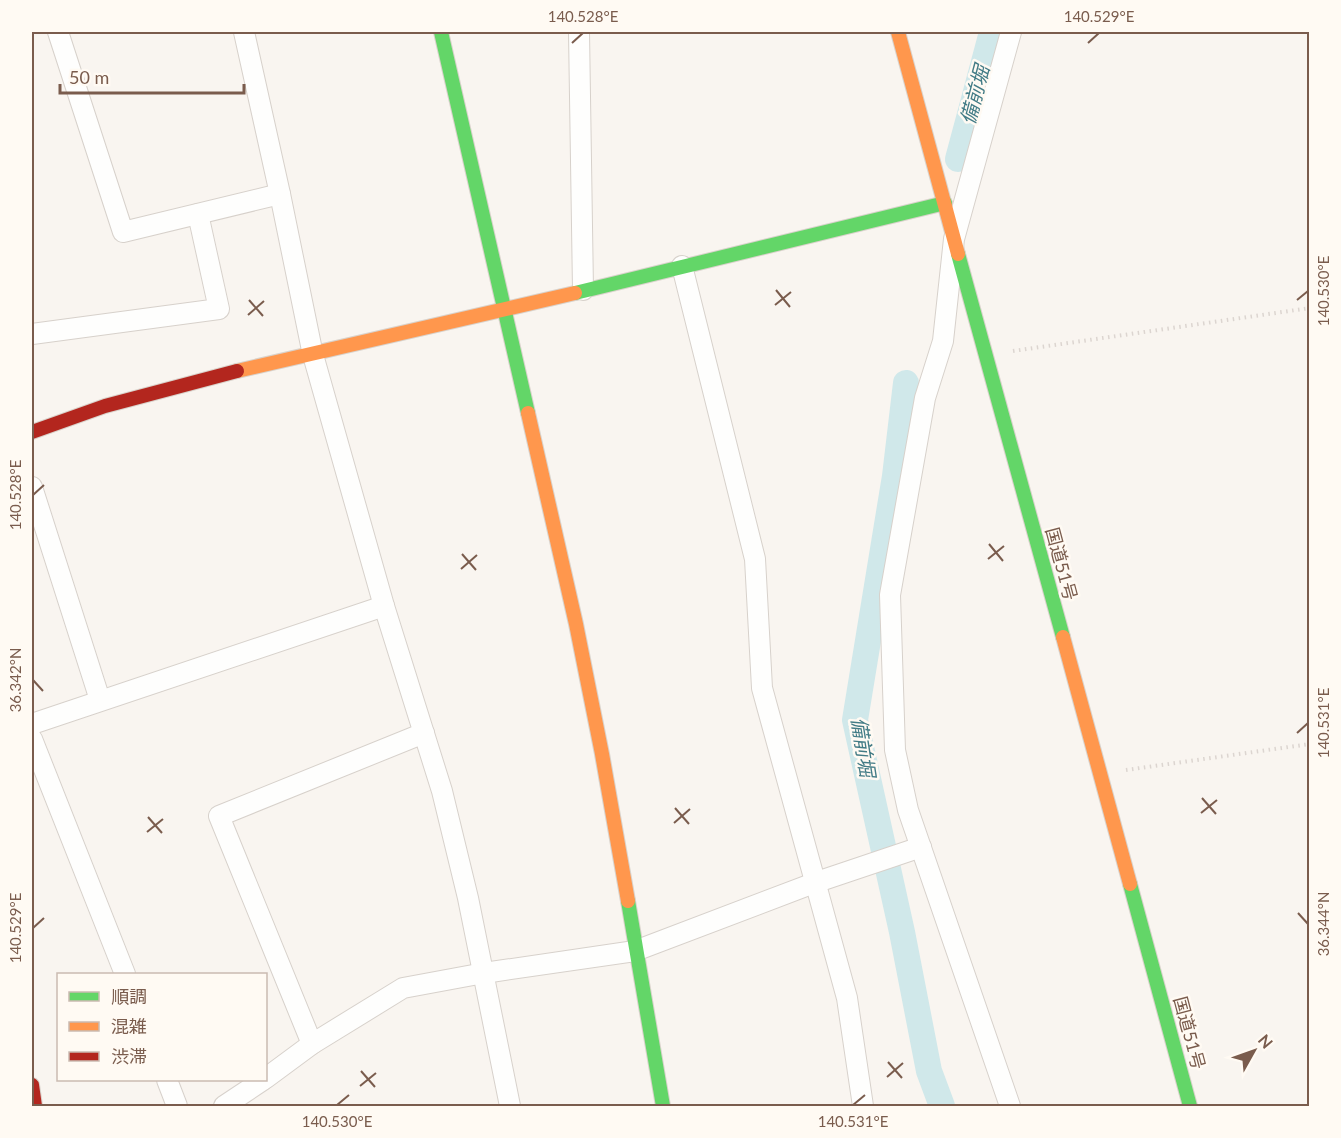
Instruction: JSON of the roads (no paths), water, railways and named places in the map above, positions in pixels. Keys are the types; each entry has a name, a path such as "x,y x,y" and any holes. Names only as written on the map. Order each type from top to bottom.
{"main road":[{"path":"441,32 576,624 602,754 663,1107"},
{"name":"国道51号","path":"898,32 1190,1107"},
{"path":"32,432 105,406 197,380 503,310 945,203"},
{"path":"32,1085 35,1107"}],"street":[{"path":"58,32 123,232 280,194"},
{"path":"244,32 280,194 312,355 384,606 444,802 484,973 510,1107"},
{"path":"579,32 583,290"},
{"path":"1010,1107 908,810 895,750 890,595 925,398 943,341 954,239 1011,32"},
{"path":"32,334 219,309 198,214"},
{"path":"682,266 754,559 762,688 847,998 863,1107"},
{"path":"32,487 100,700"},
{"path":"32,724 384,606"},
{"path":"312,1044 219,816 424,733"},
{"path":"32,739 124,973"},
{"path":"267,1077 312,1044 403,988 484,973 635,951 814,883 921,847"},
{"path":"167,1081 177,1107"},
{"path":"224,1107 261,1081"}],"waterway":[{"name":"備前堀","path":"958,159 992,32"},
{"name":"備前堀","path":"906,383 895,476 855,720 902,932 929,1071 942,1106"}]}
